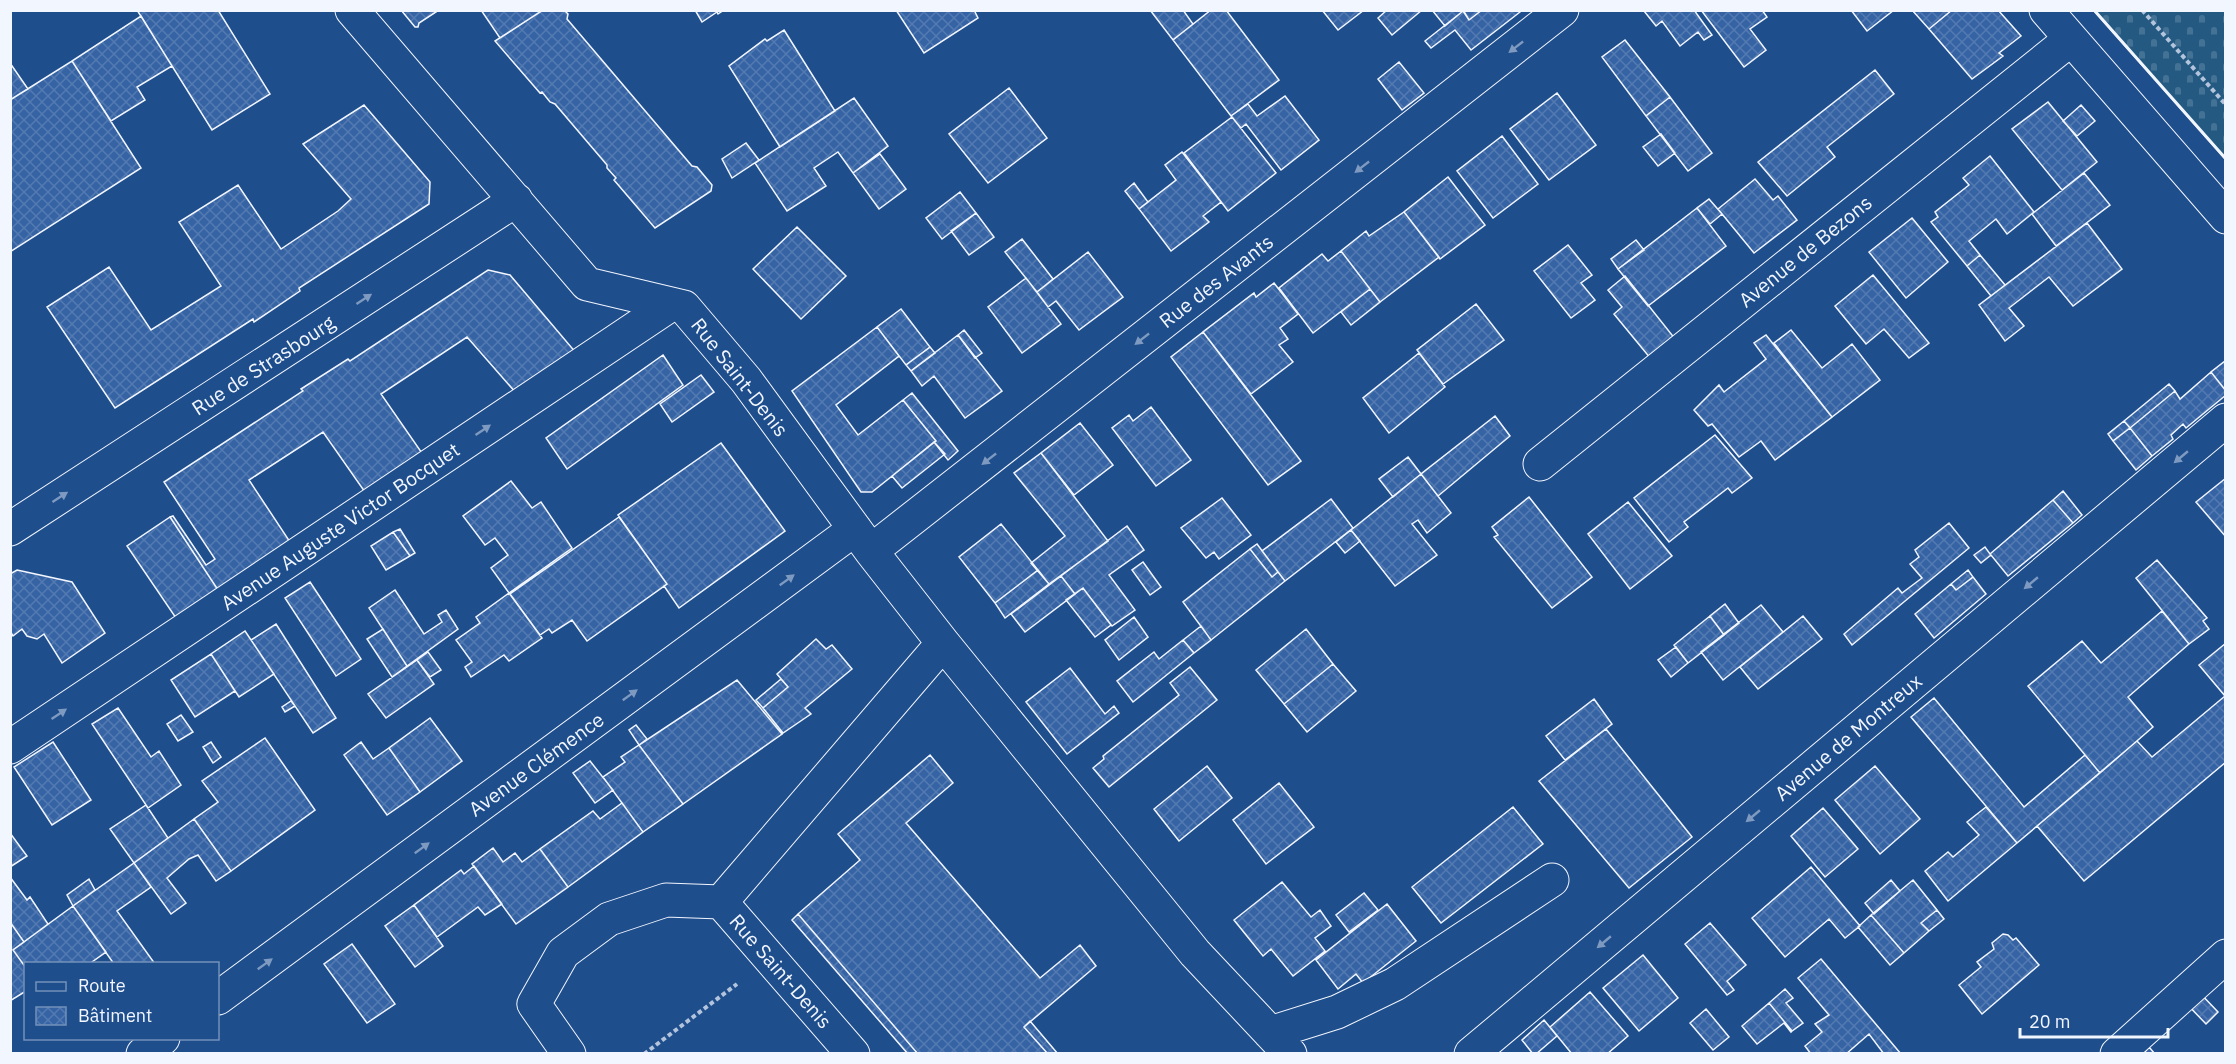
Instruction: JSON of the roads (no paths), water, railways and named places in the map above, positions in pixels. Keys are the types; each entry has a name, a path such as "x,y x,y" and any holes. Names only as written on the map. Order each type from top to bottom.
{"street":[{"name":"Rue Saint-Denis","path":"352,10 587,284 684,307 746,380 863,540 943,643 1196,953 1280,1043"},
{"name":"Rue des Avants","path":"863,540 1562,10"},
{"path":"2046,10 2226,217"},
{"name":"Avenue de Bezons","path":"1540,464 2070,39"},
{"name":"Rue de Strasbourg","path":"10,529 516,200"},
{"name":"Avenue Auguste Victor Bocquet","path":"10,747 670,304"},
{"name":"Avenue de Montreux","path":"1471,1053 2226,420"},
{"name":"Avenue Clémence","path":"219,997 863,540"},
{"name":"Rue Saint-Denis","path":"853,1053 721,902 943,643"},
{"path":"1280,1043 1395,984 1552,880"},
{"path":"569,1053 534,1004 563,952 609,919 666,900 721,902"},
{"path":"2117,1053 2226,956"},
{"path":"142,1053 160,1040"}]}
